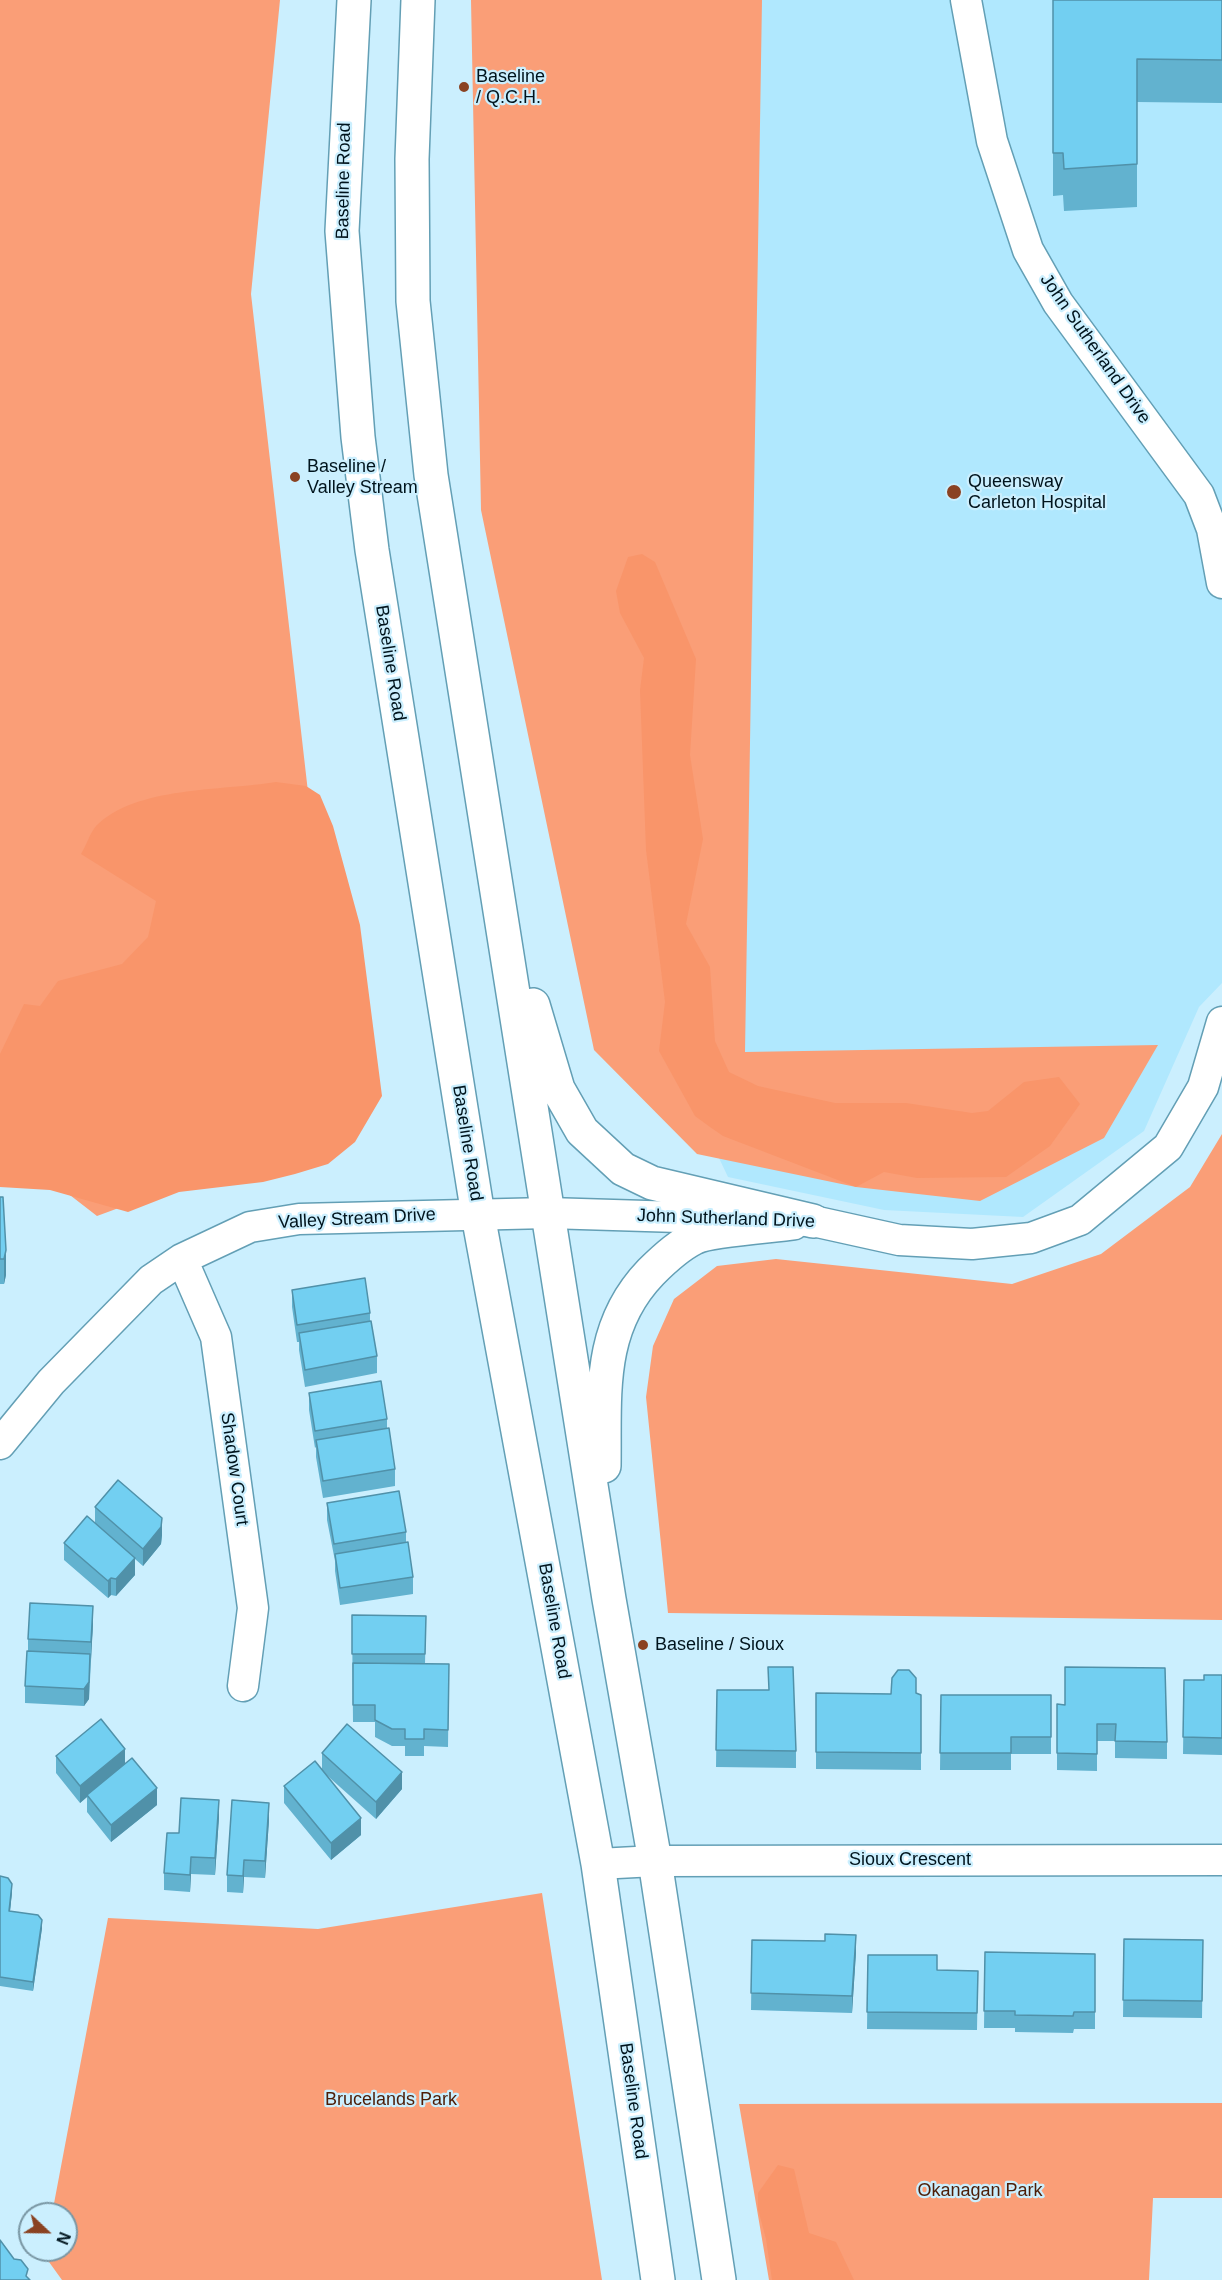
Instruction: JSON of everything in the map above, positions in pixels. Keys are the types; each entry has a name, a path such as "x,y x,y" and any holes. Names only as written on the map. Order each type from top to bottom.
{"main road":[{"name":"Baseline Road","path":"354,0 342,231 358,437 372,549 478,1215 598,1864 658,2280"},
{"path":"418,0 414,64 413,302 420,387 431,475 604,1564 655,1861 719,2280"},
{"path":"497,886 558,1089 582,1131 623,1169 652,1183 813,1221"},
{"path":"604,1564 605,1373 612,1336 630,1298 664,1258 695,1237 813,1221"}],"street":[{"name":"John Sutherland Drive","path":"966,0 992,141 1028,250 1058,303 1199,495 1212,529 1222,583"},
{"name":"John Sutherland Drive","path":"548,1213 813,1221 900,1240 972,1244 1031,1238 1080,1220 1168,1147 1203,1087 1222,1022"},
{"name":"Valley Stream Drive","path":"0,1444 51,1382 151,1280 182,1259 250,1227 299,1219 548,1213"},
{"name":"Shadow Court","path":"182,1259 216,1337 253,1608 243,1686"},
{"name":"Sioux Crescent","path":"598,1864 655,1861 1222,1860"}],"shaded area":[{"name":"Queensway Carleton Hospital","path":"692,0 1222,0 1222,983 1199,1007 1144,1131 1023,1217 884,1210 728,1177 679,1074"},
{"path":"642,554 655,562 696,659 690,755 703,839 686,924 710,967 715,1041 729,1072 758,1086 835,1103 906,1103 972,1113 988,1111 1024,1082 1059,1077 1080,1104 1050,1146 1006,1177 917,1178 884,1172 856,1187 723,1136 695,1116 659,1051 665,1002 646,850 640,690 644,658 620,613 616,591 628,557"},
{"path":"276,782 306,786 320,795 333,826 360,925 382,1096 355,1142 328,1164 263,1182 179,1192 128,1212 50,1190 0,1187 0,1054 24,1004 40,1006 58,981 122,964 148,937 156,901 81,854 96,826 113,813 156,797 181,792"},
{"path":"778,2165 794,2169 809,2233 836,2242 854,2280 772,2280 766,2239 758,2209 758,2193"}],"green space":[{"path":"0,0 280,0 251,294 346,1124 97,1216 44,1175 0,1176"},
{"path":"471,0 762,0 745,1052 1158,1045 1104,1138 980,1201 856,1187 697,1154 594,1050 481,510"},
{"path":"1222,1134 1222,1620 668,1613 646,1397 653,1346 674,1299 717,1266 776,1259 1012,1284 1101,1254 1190,1187"},
{"name":"Brucelands Park","path":"542,1893 602,2280 62,2280 49,2262 78,2262 78,2202 54,2202 108,1918 318,1929"},
{"name":"Okanagan Park","path":"1222,2103 1222,2198 1153,2198 1149,2280 769,2280 739,2104"}],"building":[{"path":"1053,0 1222,0 1222,60 1137,59 1137,164 1064,169 1063,153 1053,153"},
{"path":"0,1197 3,1197 6,1250 4,1259 0,1259"},
{"path":"365,1278 370,1313 297,1325 292,1290"},
{"path":"371,1321 377,1356 305,1370 299,1333"},
{"path":"381,1381 387,1419 315,1431 309,1393"},
{"path":"389,1428 395,1469 323,1481 316,1440"},
{"path":"118,1480 162,1518 161,1527 143,1549 95,1507"},
{"path":"399,1491 406,1532 334,1544 327,1503"},
{"path":"87,1516 135,1558 116,1579 111,1578 108,1581 64,1543"},
{"path":"408,1542 413,1577 340,1588 335,1554"},
{"path":"30,1603 93,1606 91,1642 28,1639"},
{"path":"352,1615 426,1616 425,1654 352,1654"},
{"path":"27,1651 90,1654 89,1682 84,1689 25,1686"},
{"path":"353,1663 449,1664 448,1730 424,1729 424,1739 405,1739 405,1729 392,1729 375,1720 375,1705 353,1705"},
{"path":"768,1667 793,1667 796,1751 716,1750 717,1690 769,1690"},
{"path":"1065,1667 1165,1668 1167,1742 1115,1741 1116,1724 1097,1724 1097,1754 1057,1753 1057,1704 1065,1705"},
{"path":"898,1670 909,1670 916,1678 916,1693 921,1695 921,1753 816,1752 816,1693 891,1694 892,1678"},
{"path":"1204,1675 1222,1675 1222,1738 1183,1737 1184,1680 1204,1680"},
{"path":"941,1695 1051,1695 1051,1737 1011,1737 1011,1753 940,1753"},
{"path":"101,1719 125,1749 80,1786 56,1756"},
{"path":"347,1724 402,1772 376,1802 322,1753"},
{"path":"132,1758 157,1788 111,1825 87,1795"},
{"path":"315,1761 361,1818 331,1843 284,1786"},
{"path":"181,1798 219,1800 215,1858 191,1857 190,1875 164,1873 167,1833 179,1833"},
{"path":"232,1800 269,1803 265,1861 244,1860 243,1876 227,1875"},
{"path":"0,1876 8,1878 12,1884 9,1911 38,1915 42,1920 33,1982 0,1977"},
{"path":"825,1934 856,1935 852,1996 751,1993 752,1940 825,1941"},
{"path":"1124,1939 1203,1940 1202,2001 1123,2000"},
{"path":"985,1952 1095,1954 1095,2012 1074,2012 1073,2016 1015,2015 1015,2011 984,2011"},
{"path":"868,1955 937,1955 937,1970 978,1971 977,2013 867,2012"},
{"path":"0,2240 14,2259 23,2262 28,2269 26,2276 30,2280 0,2280"}],"place":[{"name":"Baseline / Q.C.H.","path":"464,87"},
{"name":"Baseline / Valley Stream","path":"295,477"},
{"name":"Queensway Carleton Hospital","path":"954,492"},
{"name":"Baseline / Sioux","path":"643,1645"}]}
